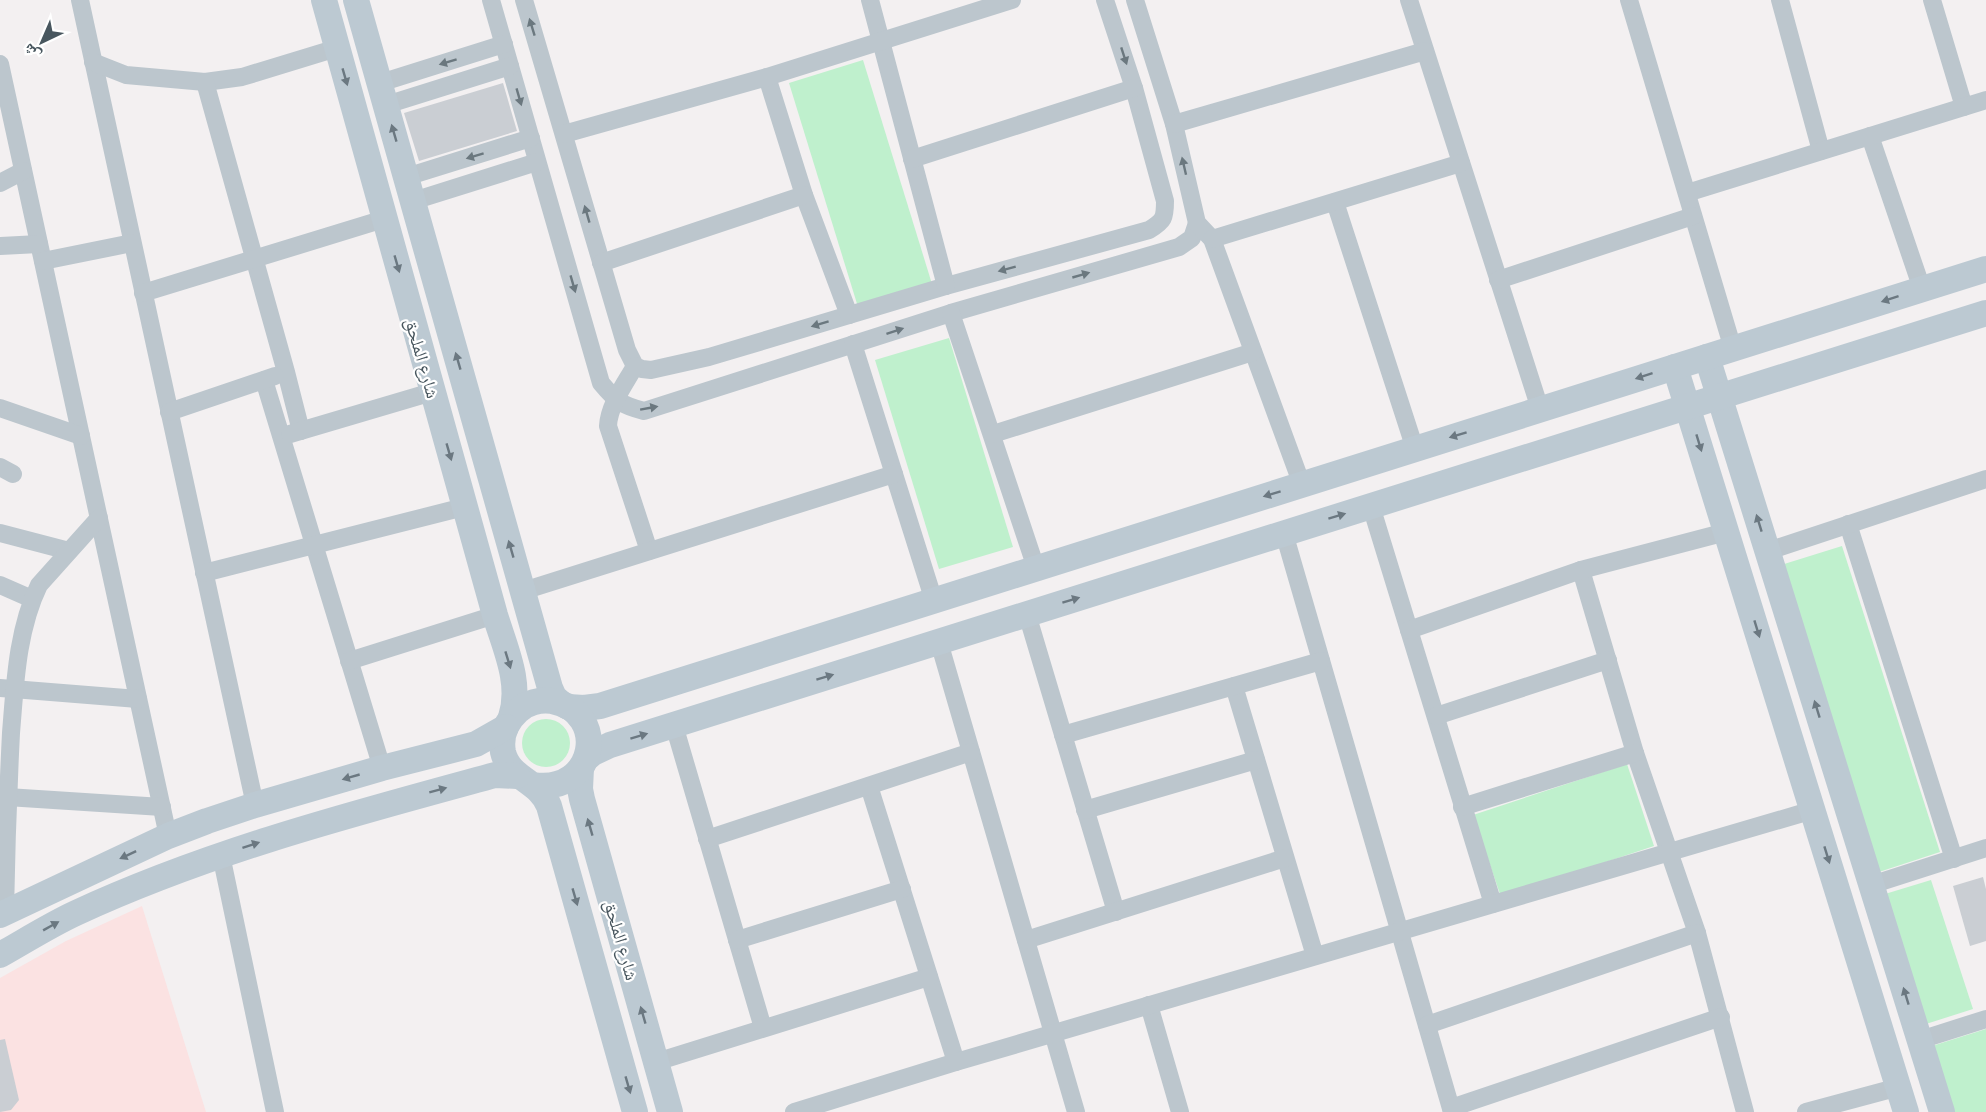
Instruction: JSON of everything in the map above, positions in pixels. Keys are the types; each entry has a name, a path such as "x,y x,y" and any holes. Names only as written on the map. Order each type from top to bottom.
{"street":[{"path":"80,0 255,805"},
{"name":"شارع الملحق","path":"356,0 550,688 554,697 564,705"},
{"path":"491,0 601,383 616,401 626,407 644,411 951,313 1179,247 1192,238 1197,223"},
{"path":"524,0 627,350 635,366 651,370 1149,230 1159,224 1165,216 1165,201 1134,88 1105,0"},
{"path":"870,0 946,286"},
{"path":"564,134 767,77 1012,0"},
{"path":"1135,0 1174,124 1197,223 1212,239 1302,485"},
{"path":"1409,0 1540,410"},
{"path":"1629,0 1733,349"},
{"path":"1779,0 1821,151"},
{"path":"1932,0 1964,107"},
{"name":"شارع الملحق","path":"326,2 384,219 514,680 515,705 508,722"},
{"path":"383,94 504,44"},
{"path":"93,62 126,75 205,82 242,77 337,48"},
{"path":"1174,124 1425,51"},
{"path":"0,64 7,125 23,171 168,836"},
{"path":"383,94 510,66"},
{"path":"767,77 804,195 849,315"},
{"path":"205,82 301,431"},
{"path":"912,159 1134,88"},
{"path":"1687,193 1986,100"},
{"path":"1870,136 1922,289"},
{"path":"409,189 531,138"},
{"path":"409,189 537,162"},
{"path":"1212,239 1461,163"},
{"path":"0,183 23,171"},
{"path":"601,263 804,195"},
{"path":"1335,202 1415,449"},
{"path":"1165,216 1197,223"},
{"path":"1498,280 1694,216"},
{"path":"143,293 384,219"},
{"path":"0,246 41,253 132,243"},
{"path":"99,518 39,585 32,599 7,688 7,797 3,914 168,836 255,805 382,768 476,744 508,722 521,708 534,702 547,700 584,708 600,706 1986,268"},
{"path":"951,313 1036,568"},
{"path":"0,955 73,914 171,872 221,855 346,815 495,775 555,786 574,776 601,748 1986,313"},
{"path":"852,344 934,601"},
{"path":"993,434 1253,352"},
{"path":"1707,357 1942,1112"},
{"path":"635,366 608,418 608,426 649,551"},
{"path":"1675,367 1906,1112"},
{"path":"169,412 286,372"},
{"path":"264,380 382,768"},
{"path":"281,437 432,392"},
{"path":"0,408 81,436"},
{"path":"523,591 894,474"},
{"path":"1768,551 1986,479"},
{"path":"1371,506 1493,904"},
{"path":"204,573 464,507"},
{"path":"1848,524 1954,859"},
{"path":"1409,630 1581,570 1726,532"},
{"path":"0,533 69,551"},
{"path":"1284,533 1452,1110 1721,1017"},
{"path":"1581,570 1635,753 1697,933 1745,1112"},
{"path":"0,585 32,599"},
{"path":"1027,614 1116,912"},
{"path":"350,661 495,615"},
{"path":"939,642 1076,1112"},
{"path":"1436,716 1608,660"},
{"path":"1063,735 1321,661"},
{"path":"1234,686 1315,956"},
{"path":"7,688 138,699"},
{"path":"564,705 578,714 588,735 589,747 584,764"},
{"path":"508,722 503,740 504,753 508,765 525,780"},
{"path":"674,725 763,1028"},
{"path":"707,839 971,752"},
{"path":"1462,807 1635,753"},
{"path":"1799,766 1808,768 1817,766 1830,754"},
{"path":"1085,810 1256,760"},
{"name":"شارع الملحق","path":"584,764 580,789 582,799 670,1112"},
{"name":"شارع الملحق","path":"525,780 541,792 549,806 635,1112"},
{"path":"869,786 956,1062"},
{"path":"1811,806 1815,795 1828,789 1843,792"},
{"path":"7,797 162,807"},
{"path":"794,1112 1668,852 1811,806"},
{"path":"1871,885 1986,848"},
{"path":"221,855 274,1112"},
{"path":"1026,940 1285,858"},
{"path":"737,940 902,889"},
{"path":"1427,1025 1697,933"},
{"path":"656,1062 929,977"},
{"path":"1149,1005 1180,1112"},
{"path":"1920,1040 1986,1019"},
{"path":"1806,1112 1899,1087"}],"shaded area":[{"path":"142,906 206,1112 0,1112 0,978 66,941"}],"green space":[{"path":"863,60 932,284 858,307 789,83"},
{"path":"949,338 1013,547 939,569 875,360"},
{"path":"1842,546 1940,852 1879,872 1781,565"},
{"path":"546,719 563,726 570,743 563,760 546,767 529,760 522,743 529,726"},
{"path":"1627,764 1654,846 1501,897 1473,815"},
{"path":"1931,880 1973,1009 1926,1024 1885,894"},
{"path":"1986,1029 1986,1112 1953,1112 1932,1046"}],"building":[{"path":"503,83 517,131 419,161 404,113"},
{"path":"1983,877 1986,889 1986,941 1970,946 1953,886"},
{"path":"5,1039 19,1100 11,1110 0,1112 0,1040"}]}
